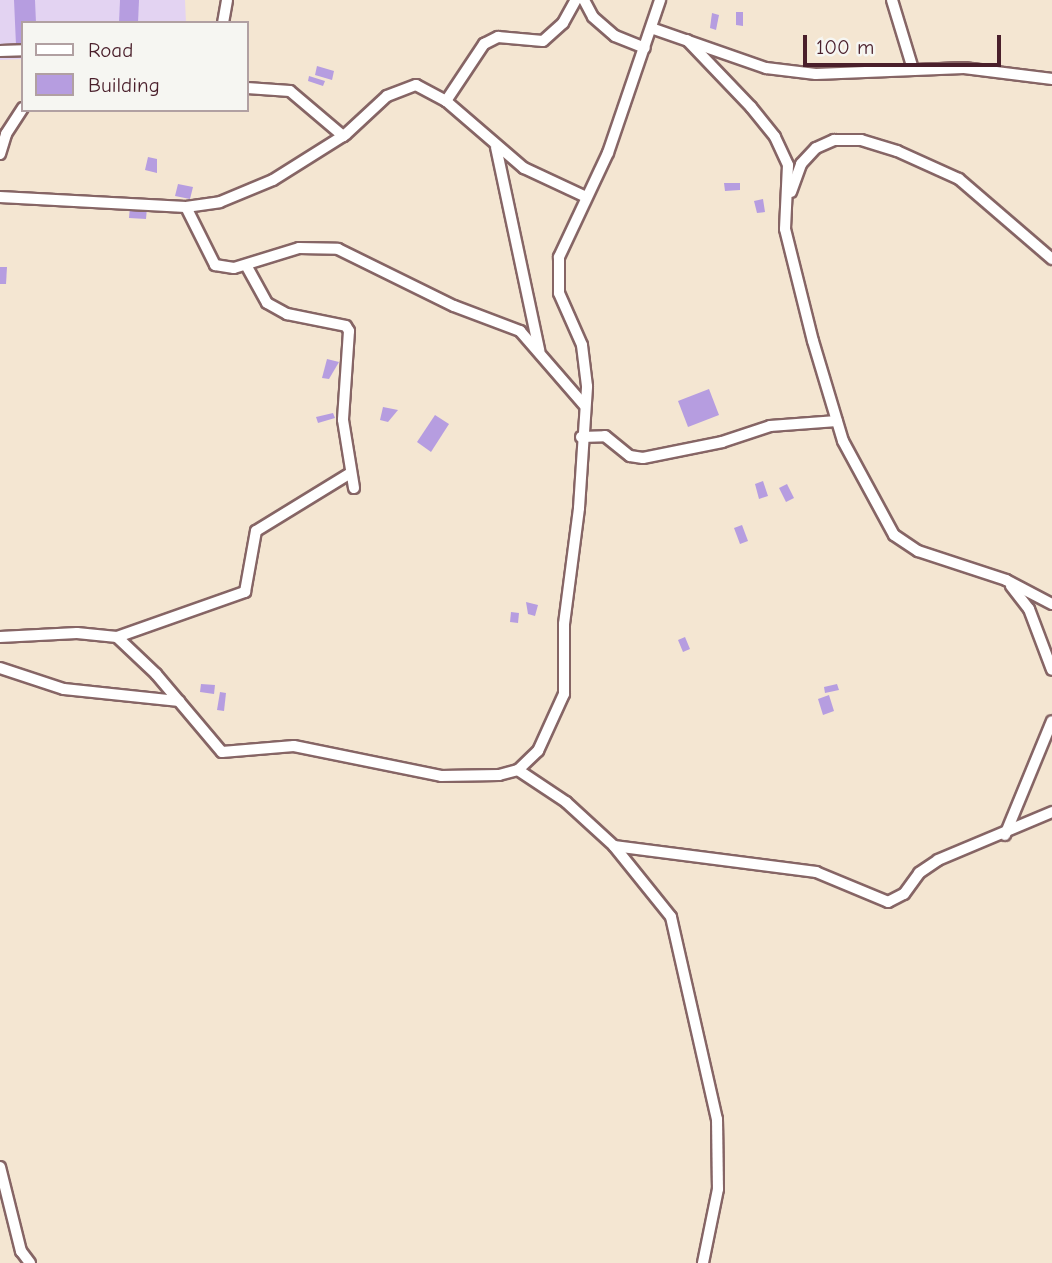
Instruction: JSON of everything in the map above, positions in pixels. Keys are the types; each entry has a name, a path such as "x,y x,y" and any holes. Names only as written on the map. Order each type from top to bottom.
{"street":[{"path":"223,21 227,0"},
{"path":"446,102 484,44 498,37 543,41 563,23 576,0"},
{"path":"584,0 593,17 615,36 645,48"},
{"path":"117,637 179,701 222,752 293,746 441,776 499,775 518,770 538,751 565,694 564,624 579,508 587,368 559,293 559,257 608,153 660,0"},
{"path":"892,0 913,69"},
{"path":"651,28 766,68 817,74 964,68 1052,79"},
{"path":"687,40 775,137 788,166 790,195 785,229 837,421 843,441 894,535 918,551 1006,580 1052,604"},
{"path":"0,51 21,50"},
{"path":"0,197 186,207 242,195 342,136 375,111 387,96 416,85 446,102 496,147 547,182 586,197"},
{"path":"248,88 290,91 342,136"},
{"path":"0,154 6,134 21,111"},
{"path":"790,195 802,164 816,148 834,140 861,140 959,179 1052,259"},
{"path":"496,147 540,356"},
{"path":"186,207 215,265 246,265 299,248 338,249 454,306 520,331 584,405"},
{"path":"246,265 267,303 287,314 346,326 349,331 342,420 349,474 354,488"},
{"path":"581,437 605,436 630,456 643,458 770,426 837,421"},
{"path":"0,637 67,633 117,637 245,592 256,531 349,474"},
{"path":"1006,580 1029,609 1052,670"},
{"path":"0,668 64,689 179,701"},
{"path":"1005,835 1049,738 1052,721"},
{"path":"518,770 566,802 614,846 671,917 707,1065 720,1155 703,1263"},
{"path":"614,846 816,872 888,902 904,894 919,873 938,860 1005,835 1052,812"},
{"path":"0,1167 21,1251 30,1263"}],"shaded area":[{"path":"0,0 185,0 186,21 21,21 21,59 0,60"}],"building":[{"path":"14,0 35,0 36,21 21,21 21,45 16,45"},
{"path":"120,0 139,0 138,21 119,21"},
{"path":"736,12 743,12 743,26 736,25"},
{"path":"712,13 719,15 716,30 710,28"},
{"path":"317,66 334,71 332,80 315,75"},
{"path":"309,76 325,81 323,86 308,81"},
{"path":"148,157 157,159 157,173 145,170"},
{"path":"724,183 740,183 740,190 725,191"},
{"path":"178,184 193,187 190,199 175,196"},
{"path":"763,199 765,212 757,213 754,201"},
{"path":"130,206 147,208 146,219 129,218"},
{"path":"0,267 7,267 6,284 0,284"},
{"path":"327,359 339,362 329,379 322,378"},
{"path":"709,389 719,415 688,427 678,401"},
{"path":"383,407 398,410 388,422 380,420"},
{"path":"333,413 335,418 318,423 316,417"},
{"path":"435,415 449,424 431,452 417,442"},
{"path":"763,481 768,496 759,499 755,484"},
{"path":"787,484 794,498 786,502 779,488"},
{"path":"742,525 748,541 740,544 734,528"},
{"path":"526,602 538,605 535,616 528,614"},
{"path":"511,612 519,613 518,623 510,622"},
{"path":"685,637 690,649 683,652 678,640"},
{"path":"201,684 215,685 214,694 200,692"},
{"path":"837,684 839,690 825,693 824,687"},
{"path":"220,692 226,693 224,711 217,710"},
{"path":"829,695 834,711 823,715 818,699"}]}
